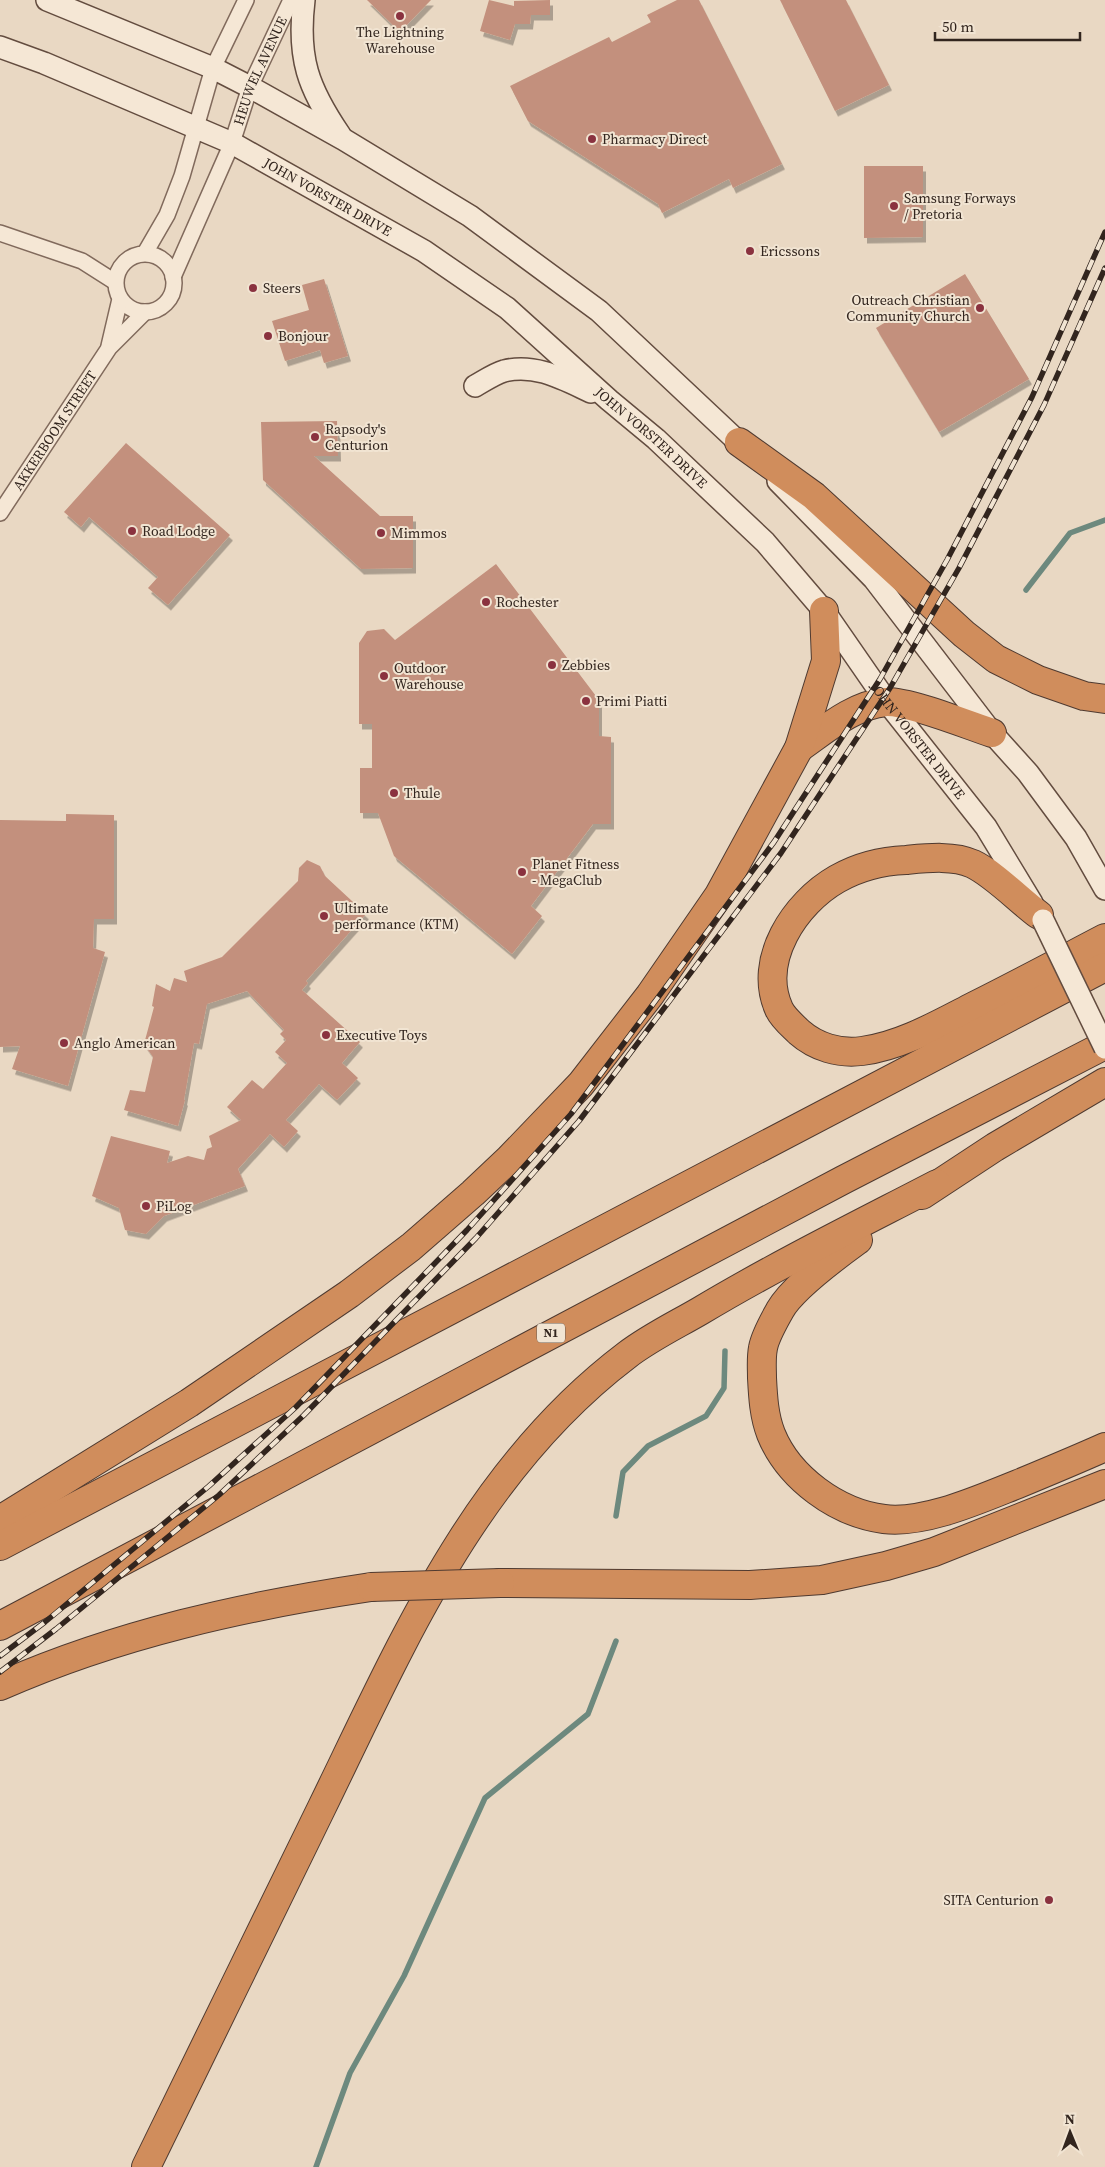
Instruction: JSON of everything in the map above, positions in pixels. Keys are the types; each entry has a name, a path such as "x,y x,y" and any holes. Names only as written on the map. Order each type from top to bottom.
{"highway":[{"path":"739,442 814,496 964,634 996,659 1038,680 1084,696 1105,699"},
{"path":"0,1520 189,1403 349,1294 411,1247 509,1159 581,1084 666,972 718,895 799,748 826,661 824,611"},
{"path":"799,748 846,716 887,702 926,711 992,733"},
{"path":"1041,918 981,869 961,861 926,858 900,860 880,863 848,873 835,880 801,910 779,944 773,967 773,983 779,1010 788,1022 811,1042 835,1050 864,1051 908,1038 938,1025 1105,938"},
{"path":"0,1546 1105,967"},
{"name":"N1","path":"0,1626 816,1194 1105,1047"},
{"path":"146,2167 391,1666 432,1588 457,1545 504,1478 555,1417 628,1353 732,1292 937,1184 1105,1082"},
{"path":"937,1184 854,1243 809,1278 781,1308 763,1346 763,1395 766,1418 772,1435 784,1457 798,1475 821,1494 858,1513 884,1519 903,1519 947,1510 1077,1460 1105,1447"},
{"path":"1077,1460 1105,1439"},
{"path":"0,1686 68,1659 198,1619 298,1598 371,1587 500,1583 750,1585 822,1580 886,1566 934,1552 1052,1507 1105,1484"},
{"path":"1052,1507 1105,1493"}],"main road":[{"path":"46,0 213,68 343,139 470,216 599,311 739,442 874,579 992,733 1028,772 1076,838 1104,888"},
{"path":"304,0 302,43 310,80 320,105 343,139"},
{"name":"JOHN VORSTER DRIVE","path":"0,48 44,62 232,143 424,251 507,308 656,440 766,542 824,611 887,702 986,827 1041,918 1105,1047"},
{"path":"475,386 504,371 532,370 564,380 609,400"}],"street":[{"path":"146,254 168,215 182,176 213,68 246,0"},
{"name":"HEUWEL AVENUE","path":"232,143 250,87 291,0"},
{"path":"173,277 232,143"},
{"path":"0,233 82,261 121,265"},
{"path":"136,255 154,255 163,260 170,268 173,277 173,288 170,297 164,305 145,312 135,310 120,299 115,282 121,265 136,255"},
{"path":"82,261 115,282"},
{"name":"AKKERBOOM STREET","path":"109,348 120,299"},
{"name":"AKKERBOOM STREET","path":"0,513 109,348 145,312"}],"building":[{"name":"The Lightning Warehouse","path":"367,0 431,0 400,32"},
{"path":"489,0 514,6 514,1 550,0 550,15 531,15 530,24 515,24 510,40 480,31"},
{"path":"677,0 699,0 782,164 733,188 729,179 662,213 658,204 528,121 510,86 609,37 612,42 651,22 647,15"},
{"path":"780,0 846,0 889,85 835,111"},
{"name":"Samsung Forways / Pretoria","path":"864,166 923,166 923,237 864,238"},
{"path":"965,274 1029,379 939,432 876,328"},
{"path":"324,279 348,356 324,363 320,350 285,361 272,321 309,310 302,285"},
{"path":"337,421 338,456 314,456 380,516 413,516 413,568 361,569 263,480 261,422"},
{"path":"126,443 230,535 168,605 148,588 158,577 89,517 81,527 64,512"},
{"path":"496,564 599,700 599,736 611,737 611,824 593,824 531,906 542,916 512,954 394,856 378,813 360,813 360,768 372,768 372,724 359,724 359,643 367,631 384,629 395,640"},
{"path":"66,814 114,815 114,919 94,919 93,948 105,952 68,1086 12,1069 20,1046 0,1047 0,820 66,821"},
{"path":"307,860 320,866 325,876 366,914 306,981 308,983 302,990 360,1042 342,1063 358,1078 337,1100 319,1084 286,1120 298,1131 284,1147 270,1134 238,1169 245,1186 164,1216 146,1234 125,1230 119,1208 92,1196 111,1136 170,1151 167,1163 188,1156 204,1160 207,1149 212,1147 209,1136 241,1120 227,1107 252,1080 263,1089 287,1063 275,1052 286,1040 280,1034 284,1030 247,991 207,1004 199,1044 194,1043 185,1100 178,1126 124,1110 130,1090 145,1092 153,1057 144,1044 154,1007 152,1006 156,984 170,991 174,978 187,982 184,971 222,957 298,881 299,868"}],"waterway":[{"path":"1026,590 1070,533 1105,520"},
{"path":"616,1516 623,1472 648,1446 706,1416 724,1388 725,1351"},
{"path":"316,2167 350,2073 404,1976 485,1798 588,1714 616,1641"}],"railway":[{"path":"0,1656 45,1622 209,1486 296,1407 467,1230 571,1114 774,842 880,679 947,560 1032,397 1105,232"},
{"path":"0,1672 56,1629 219,1495 304,1415 476,1238 579,1121 781,853 890,688 959,568 1044,405 1105,268"}],"place":[{"name":"The Lightning Warehouse","path":"400,16"},
{"name":"Pharmacy Direct","path":"592,139"},
{"name":"Samsung Forways / Pretoria","path":"894,206"},
{"name":"Ericssons","path":"750,251"},
{"name":"Steers","path":"253,288"},
{"name":"Outreach Christian Community Church","path":"980,308"},
{"name":"Bonjour","path":"268,336"},
{"name":"Rapsody's Centurion","path":"315,437"},
{"name":"Road Lodge","path":"132,531"},
{"name":"Mimmos","path":"381,533"},
{"name":"Rochester","path":"486,602"},
{"name":"Zebbies","path":"552,665"},
{"name":"Outdoor Warehouse","path":"384,676"},
{"name":"Primi Piatti","path":"586,701"},
{"name":"Thule","path":"394,793"},
{"name":"Planet Fitness - MegaClub","path":"522,872"},
{"name":"Ultimate performance (KTM)","path":"324,916"},
{"name":"Executive Toys","path":"326,1035"},
{"name":"Anglo American","path":"64,1043"},
{"name":"PiLog","path":"146,1206"},
{"name":"SITA Centurion","path":"1049,1900"}]}
